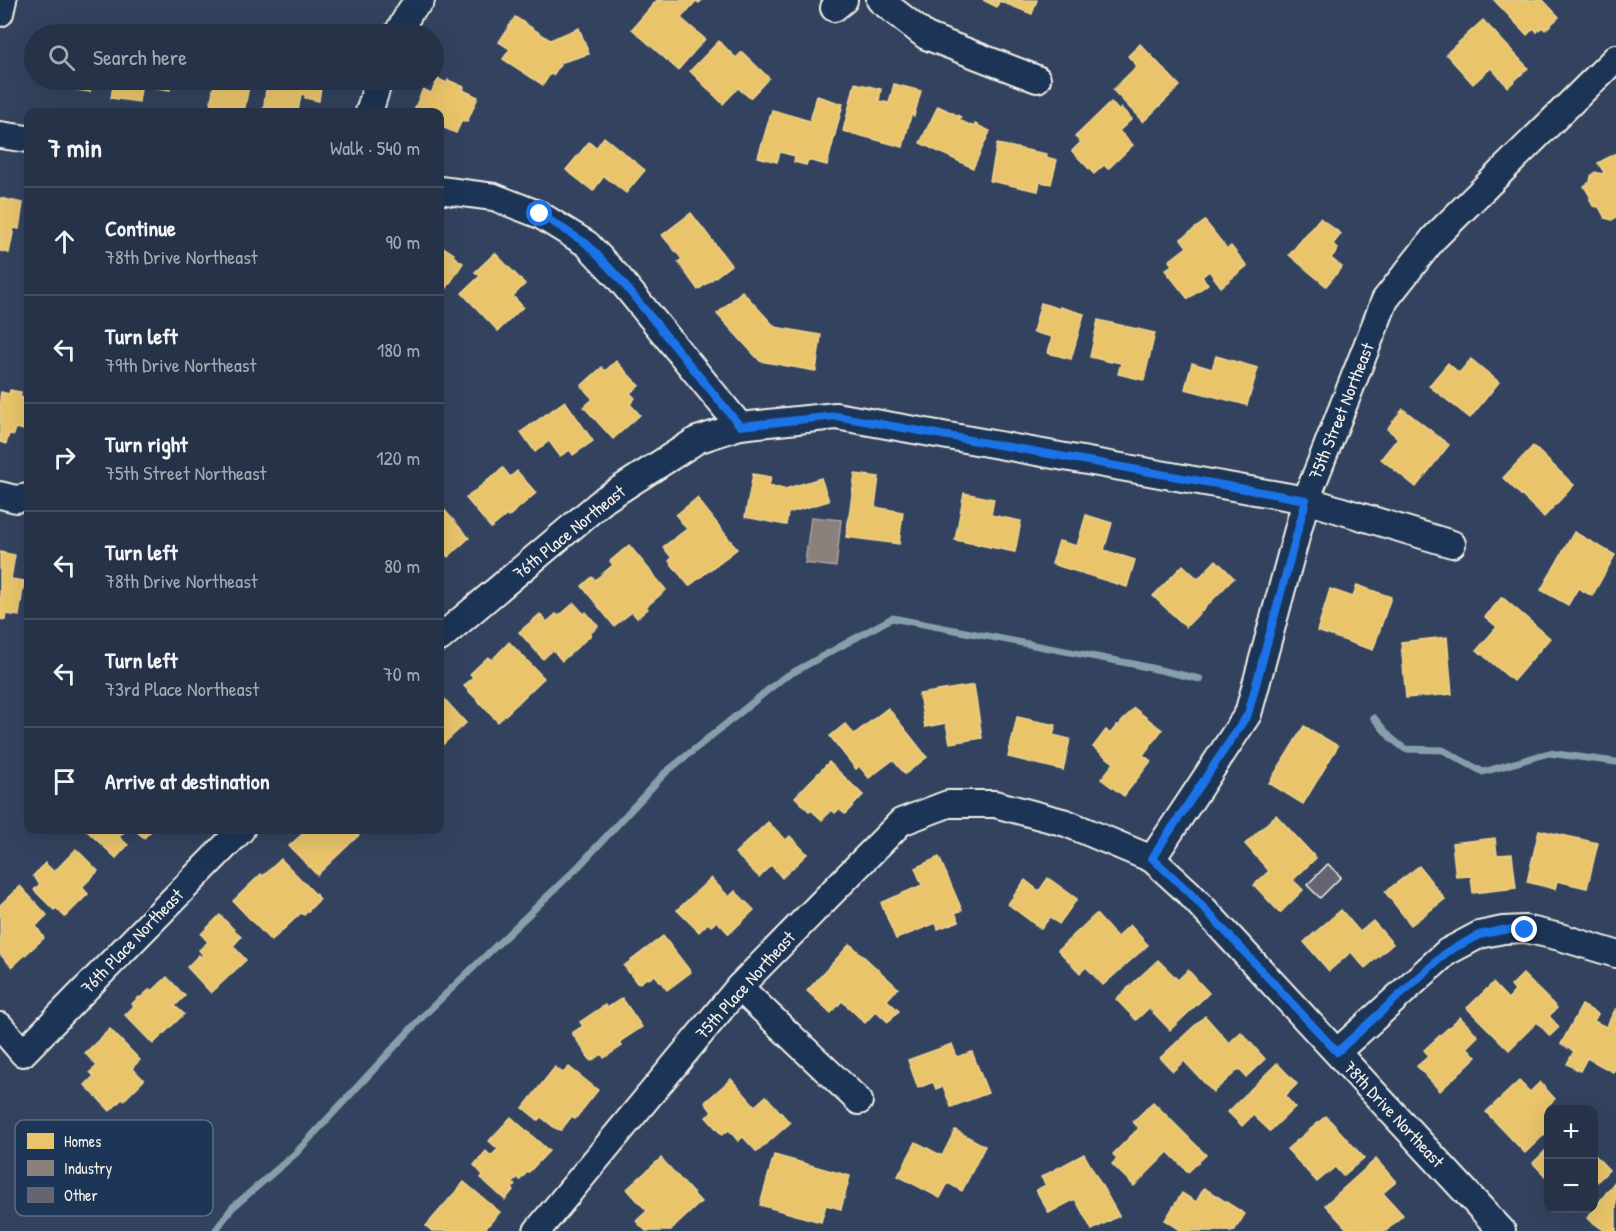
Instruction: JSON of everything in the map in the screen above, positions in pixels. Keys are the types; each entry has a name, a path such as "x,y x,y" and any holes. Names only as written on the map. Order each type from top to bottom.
{"street":[{"path":"0,13 3,0"},
{"path":"403,24 411,10 421,0"},
{"path":"880,0 926,36 1037,79"},
{"name":"75th Street Northeast","path":"1152,858 1248,714 1306,500 1385,300 1434,238 1616,58"},
{"path":"370,108 376,90"},
{"path":"0,135 24,138"},
{"path":"444,191 494,197 540,214 587,244 618,277 740,426"},
{"name":"76th Place Northeast","path":"444,635 605,499 697,440 740,426 836,416 1306,500 1452,544"},
{"path":"0,495 16,499 24,498"},
{"name":"75th Place Northeast","path":"539,1230 739,987 901,822 948,804 995,804"},
{"name":"78th Drive Northeast","path":"995,804 1066,823 1152,858 1189,892 1502,1231"},
{"name":"76th Place Northeast","path":"0,1026 23,1053 237,834"},
{"path":"1337,1052 1447,952 1479,935 1503,930 1525,930 1560,937 1616,954"},
{"path":"739,987 859,1101"}],"building: Homes":[{"path":"657,0 702,0 699,3 696,1 681,18 705,39 678,70 632,29"},
{"path":"983,0 1037,0 1032,14 999,1 997,7"},
{"path":"1494,0 1543,0 1559,17 1545,30 1542,27 1537,32 1534,28 1527,35"},
{"path":"515,17 550,40 579,28 589,54 559,63 553,75 550,74 543,85 503,59 510,49 499,42"},
{"path":"1483,20 1528,68 1508,87 1491,68 1473,84 1446,54"},
{"path":"719,41 736,58 742,52 769,78 750,98 738,88 723,104 690,71"},
{"path":"1140,44 1180,86 1143,122 1113,90 1137,66 1128,56"},
{"path":"448,80 478,97 467,122 462,120 456,133 444,128 444,108 415,108 423,90 431,93 432,90 444,90 444,82 447,83"},
{"path":"855,83 881,89 879,101 889,103 894,84 921,91 914,116 911,115 903,147 843,131"},
{"path":"112,90 141,90 139,102 111,98"},
{"path":"213,90 248,90 245,108 210,107"},
{"path":"266,90 321,90 319,101 305,98 305,95 301,94 299,108 264,108"},
{"path":"817,96 843,104 827,165 808,160 806,165 794,162 795,156 780,152 777,162 758,157 772,110 810,121"},
{"path":"1111,102 1119,111 1121,108 1132,119 1119,131 1133,145 1108,169 1104,165 1094,174 1072,151 1081,142 1075,137"},
{"path":"938,106 961,117 959,120 990,131 973,168 920,143"},
{"path":"604,137 645,170 626,193 604,176 593,191 566,170 589,142 596,148"},
{"path":"997,144 1047,154 1046,157 1057,160 1051,184 1040,182 1038,191 990,181"},
{"path":"1616,153 1616,217 1612,220 1605,218 1599,207 1593,206 1584,186 1590,182 1595,172 1602,174 1604,172 1598,163"},
{"path":"0,198 23,203 19,229 14,228 9,253 0,251"},
{"path":"691,213 731,265 698,290 678,262 682,259 662,235"},
{"path":"1320,218 1341,234 1333,244 1338,249 1331,258 1342,267 1326,286 1289,255"},
{"path":"1205,221 1227,249 1231,246 1247,266 1221,287 1209,271 1202,277 1208,284 1188,299 1165,270 1172,265 1169,261 1187,247 1181,239"},
{"path":"444,248 463,263 444,290"},
{"path":"495,253 525,284 513,296 523,307 498,331 462,293 480,276 475,272"},
{"path":"742,291 775,327 821,335 816,371 760,361 717,314"},
{"path":"1041,303 1084,314 1071,359 1048,353 1052,337 1033,332"},
{"path":"1098,320 1155,333 1144,380 1118,374 1121,363 1090,357"},
{"path":"1216,356 1258,368 1247,405 1185,389 1192,363 1212,369"},
{"path":"1471,359 1499,382 1470,418 1429,386 1448,363 1459,373"},
{"path":"616,361 639,386 630,393 635,398 630,404 640,415 613,439 584,407 593,399 581,386 602,367 605,371"},
{"path":"10,390 21,392 20,397 24,398 24,430 16,428 14,435 9,434 6,444 0,442 0,397 1,392 9,394"},
{"path":"565,401 593,441 573,455 570,450 560,456 549,441 535,452 521,432"},
{"path":"1403,409 1449,445 1416,487 1381,459 1398,438 1387,429"},
{"path":"1533,446 1574,485 1544,517 1503,478"},
{"path":"503,468 510,477 517,471 536,493 491,528 466,498"},
{"path":"753,474 771,477 769,486 785,489 821,478 829,501 788,513 786,525 745,517"},
{"path":"855,474 879,477 875,507 903,512 899,544 846,537"},
{"path":"964,493 994,499 991,515 1021,521 1015,552 955,540"},
{"path":"697,498 737,549 689,586 669,561 672,558 663,547 687,529 676,515"},
{"path":"444,510 469,538 448,557 444,552"},
{"path":"1086,515 1112,523 1104,550 1135,560 1127,587 1052,564 1059,541 1077,546"},
{"path":"1574,532 1615,555 1592,596 1578,588 1568,605 1541,590"},
{"path":"629,545 666,590 637,618 632,612 614,626 582,586 592,577 595,580 613,565 610,561"},
{"path":"0,552 15,555 11,579 24,581 19,616 6,614 5,620 0,619"},
{"path":"1216,560 1234,578 1186,627 1153,596 1183,565 1198,579"},
{"path":"1357,585 1391,597 1373,650 1317,631 1330,589 1353,597"},
{"path":"1502,597 1550,638 1513,681 1477,650 1497,627 1485,617"},
{"path":"574,603 584,614 586,612 598,626 562,661 553,650 543,659 519,632 540,614 547,622 556,614 559,616"},
{"path":"1447,637 1452,694 1406,698 1401,642"},
{"path":"509,642 544,678 498,722 464,686 473,677 470,674 488,657 492,660"},
{"path":"974,685 982,738 950,743 946,723 925,727 919,694"},
{"path":"444,698 466,723 444,743"},
{"path":"888,708 927,757 905,774 893,760 869,778 859,766 856,769 830,736 845,724 854,734"},
{"path":"1134,708 1162,730 1143,755 1151,761 1124,796 1101,779 1114,763 1093,747 1106,730 1110,734"},
{"path":"1017,717 1056,725 1053,735 1070,739 1063,770 1008,757"},
{"path":"1304,726 1338,746 1303,804 1269,783"},
{"path":"829,762 863,795 845,814 839,809 835,813 832,810 822,820 795,797"},
{"path":"1276,815 1316,858 1293,880 1303,890 1280,913 1254,885 1269,871 1245,844"},
{"path":"768,822 786,840 790,836 807,854 782,878 771,865 759,877 735,853"},
{"path":"1539,830 1598,843 1587,888 1557,881 1555,889 1527,882"},
{"path":"90,834 122,834 119,837 128,845 116,858"},
{"path":"302,834 359,835 317,875 289,846"},
{"path":"1495,838 1497,855 1512,854 1516,888 1473,893 1471,876 1456,877 1452,843"},
{"path":"76,849 98,871 82,887 88,894 65,917 56,908 54,910 34,890 40,884 33,876 45,863 54,872"},
{"path":"939,857 962,910 955,913 959,921 938,929 936,923 896,939 881,903 922,885 915,868"},
{"path":"281,859 320,899 271,941 233,901 261,874 263,876"},
{"path":"1419,866 1445,899 1411,925 1385,892"},
{"path":"711,878 729,897 735,891 754,910 729,934 717,921 711,926 708,923 699,932 677,910"},
{"path":"1048,878 1077,899 1059,924 1050,917 1041,929 1008,904 1025,880 1039,891"},
{"path":"20,886 47,915 36,926 44,938 12,967 0,954 0,905"},
{"path":"1341,910 1360,932 1373,921 1393,944 1365,968 1351,952 1329,971 1304,942"},
{"path":"1096,914 1117,937 1130,925 1148,945 1103,985 1086,967 1080,973 1058,950"},
{"path":"220,915 241,937 233,946 246,960 211,993 187,967 199,955 201,957 203,955 199,950 208,942 201,934"},
{"path":"663,936 691,972 667,990 655,975 637,983 624,966"},
{"path":"850,944 898,988 887,1000 899,1011 888,1022 876,1011 865,1023 842,1001 831,1013 807,991"},
{"path":"1158,960 1178,980 1188,970 1209,993 1170,1030 1149,1008 1136,1020 1116,999"},
{"path":"1523,974 1557,1008 1549,1016 1559,1027 1550,1036 1537,1022 1509,1050 1467,1008 1493,983 1508,999 1515,991 1511,986"},
{"path":"167,977 185,996 175,1006 184,1014 153,1044 125,1015 139,997 150,989 152,991"},
{"path":"622,998 642,1027 619,1042 622,1046 604,1058 602,1054 591,1061 572,1033 583,1026 580,1022 605,1005 607,1008"},
{"path":"1582,1005 1598,1014 1594,1021 1606,1027 1616,1008 1616,1068 1613,1072 1587,1058 1580,1071 1567,1064 1574,1051 1561,1044"},
{"path":"1205,1016 1229,1043 1241,1032 1265,1059 1246,1077 1239,1069 1213,1092 1184,1061 1173,1071 1160,1058"},
{"path":"1460,1017 1478,1036 1467,1047 1476,1057 1440,1091 1417,1066 1429,1056 1424,1050"},
{"path":"110,1029 140,1060 132,1068 144,1080 110,1111 85,1085 94,1076 90,1072 97,1066 85,1053"},
{"path":"952,1044 957,1057 972,1052 988,1093 951,1107 943,1086 936,1089 933,1082 918,1088 908,1060"},
{"path":"1277,1063 1297,1084 1285,1096 1295,1107 1270,1131 1253,1115 1242,1126 1228,1112"},
{"path":"555,1067 563,1073 569,1067 598,1090 575,1119 572,1116 561,1130 541,1117 538,1120 523,1108"},
{"path":"731,1079 755,1106 766,1096 790,1123 757,1152 743,1137 738,1141 729,1130 722,1135 706,1117 712,1112 705,1102"},
{"path":"1519,1081 1530,1092 1540,1082 1555,1099 1548,1105 1544,1105 1544,1135 1525,1153 1486,1112"},
{"path":"1153,1102 1206,1155 1188,1172 1168,1152 1134,1186 1112,1164 1117,1159 1113,1154 1139,1128 1133,1122"},
{"path":"1326,1116 1364,1158 1343,1176 1335,1167 1317,1182 1287,1149"},
{"path":"511,1117 549,1151 520,1180 518,1177 512,1183 515,1185 513,1190 505,1200 481,1178 483,1175 474,1165 486,1151 491,1156 498,1149 489,1141"},
{"path":"955,1130 985,1146 962,1191 948,1183 940,1198 898,1176 916,1142 942,1156"},
{"path":"1544,1152 1544,1175 1533,1163"},
{"path":"1084,1154 1119,1216 1092,1230 1075,1199 1049,1213 1036,1190 1046,1185 1041,1177"},
{"path":"774,1155 850,1176 841,1209 826,1205 821,1222 760,1205"},
{"path":"661,1158 701,1202 670,1231 646,1231 636,1221 647,1211 627,1189"},
{"path":"1598,1158 1609,1170 1598,1181"},
{"path":"1376,1159 1396,1182 1383,1193 1403,1215 1386,1231 1349,1231 1325,1205"},
{"path":"1616,1180 1616,1231 1605,1231 1587,1218 1591,1213 1598,1213 1598,1204"},
{"path":"464,1182 500,1212 483,1231 432,1231 426,1226"},
{"path":"1204,1188 1245,1214 1234,1231 1182,1231 1165,1220 1182,1193 1196,1202"}],"building: Industry":[{"path":"811,517 841,520 836,567 805,563"}],"building: Other":[{"path":"1328,864 1341,877 1320,898 1307,885"}],"waterway":[{"path":"215,1231 232,1208 296,1153 425,1014 579,866 665,773 783,678 892,618 1200,679"},
{"path":"1374,718 1391,738 1405,749 1443,750 1483,772 1549,753 1616,762"}],"route":[{"path":"540,214 587,244 618,277 740,426 836,416 1306,500 1248,714 1152,858 1189,892 1337,1052 1447,952 1479,935 1503,930 1525,930"}]}
